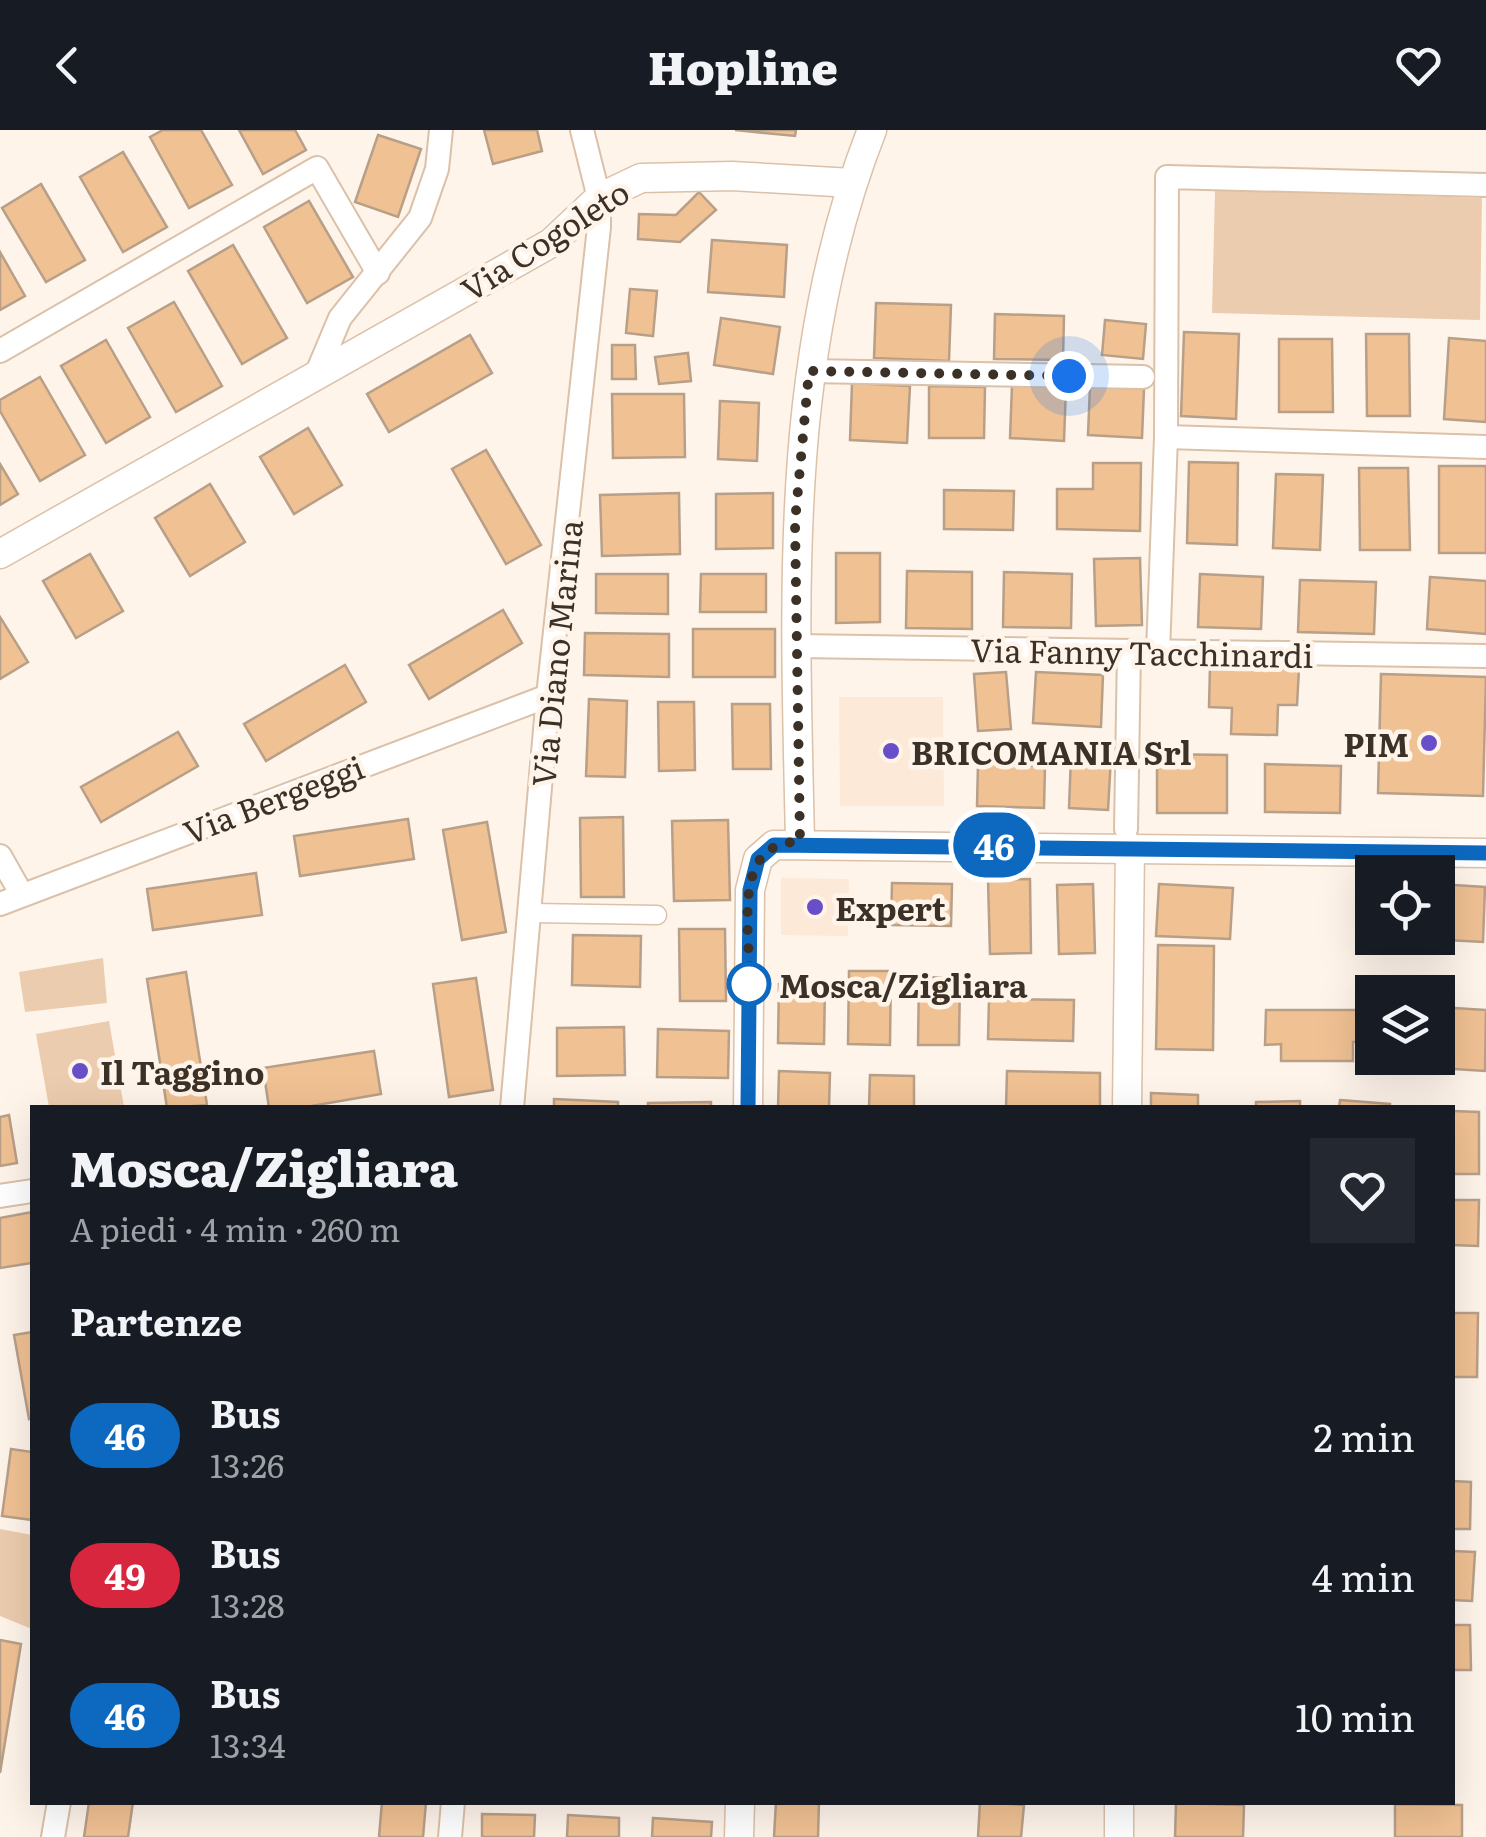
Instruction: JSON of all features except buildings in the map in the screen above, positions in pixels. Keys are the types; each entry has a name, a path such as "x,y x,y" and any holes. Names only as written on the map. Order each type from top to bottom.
{"street":[{"path":"316,376 340,318 378,274 423,210 436,170 441,130"},
{"name":"Via Diano Marina","path":"512,1105 548,696 594,285 600,198 582,130"},
{"path":"800,842 795,522 809,371 852,183 872,130"},
{"path":"0,352 317,168 378,274"},
{"name":"Via Cogoleto","path":"0,554 551,243 600,198 630,181 665,175 852,183"},
{"path":"1158,652 1166,437 1167,177 1486,185"},
{"path":"809,371 1144,377"},
{"path":"1166,437 1486,447"},
{"name":"Via Fanny Tacchinardi","path":"797,646 1486,656"},
{"path":"1127,1105 1129,651"},
{"name":"Via Bergeggi","path":"11,899 548,696"},
{"path":"748,1105 752,876 768,848 800,842 1128,838 1486,853"},
{"path":"0,856 11,899"},
{"path":"532,913 657,915"},
{"path":"0,1196 30,1191"},
{"path":"54,1837 59,1805"},
{"path":"450,1837 453,1805"},
{"path":"739,1837 740,1805"},
{"path":"1119,1805 1119,1837"}],"shaded area":[{"path":"1215,190 1482,198 1480,320 1212,313"},
{"name":"BRICOMANIA Srl","path":"839,697 943,697 944,806 840,806"},
{"name":"Expert","path":"781,878 849,879 848,936 781,935"},
{"name":"Il Taggino","path":"103,958 107,1003 25,1012 19,972"},
{"name":"Il Taggino","path":"109,1021 124,1105 49,1105 36,1034"},
{"path":"0,1529 30,1535 30,1628 0,1616"}],"bus line":[{"name":"46","path":"748,1105 750,890 754,866 762,852 774,845 790,842 1486,853"}],"place":[{"name":"PIM","path":"1429,743"},
{"name":"BRICOMANIA Srl","path":"891,751"},
{"name":"Expert","path":"815,907"},
{"name":"Mosca/Zigliara","path":"749,984"},
{"name":"Il Taggino","path":"80,1071"}],"route":[{"path":"749,984 748,921 754,866 762,852 774,845 800,842 795,522 809,371 1069,376"}]}
